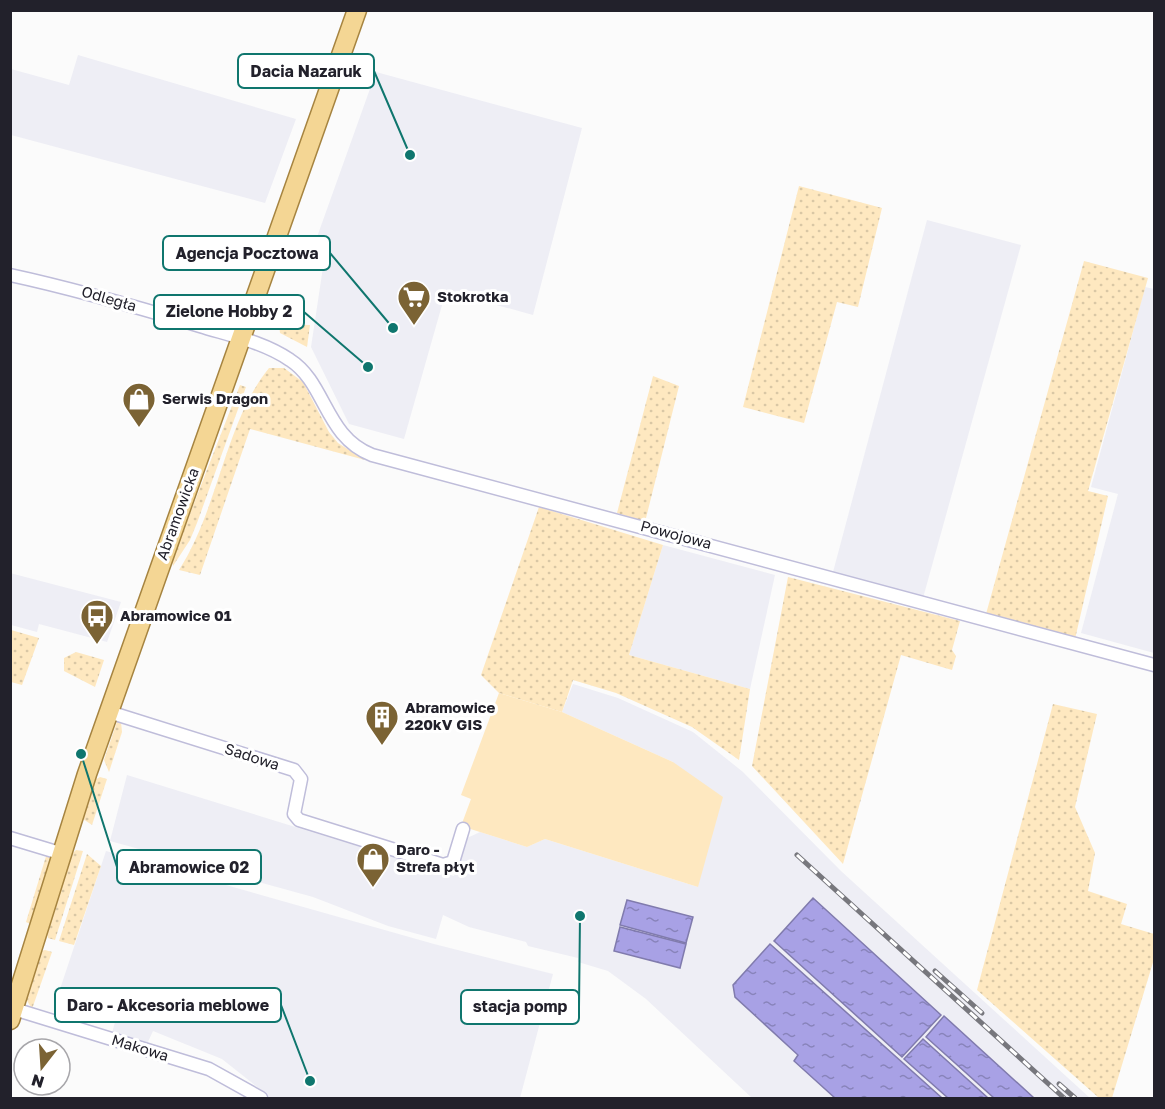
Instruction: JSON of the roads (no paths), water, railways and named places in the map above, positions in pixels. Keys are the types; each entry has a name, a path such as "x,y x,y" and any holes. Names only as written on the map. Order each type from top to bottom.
{"main road":[{"name":"Abramowicka","path":"12,1014 109,712 357,10"}],"street":[{"name":"Odległa","path":"10,275 114,300 240,339"},
{"name":"Powojowa","path":"240,339 280,354 300,368 343,435 357,447 377,456 1155,665"},
{"name":"Sadowa","path":"109,712 294,770 301,779 294,806 294,814 299,820 443,865 453,862 463,830"},
{"path":"10,838 63,855"},
{"name":"Makowa","path":"12,1014 209,1069 261,1098"}],"water":[{"path":"813,898 941,1015 902,1057 774,941"},
{"path":"627,900 693,917 686,943 620,925"},
{"path":"620,927 686,944 680,968 614,951"},
{"path":"770,944 942,1098 835,1098 794,1061 798,1055 735,997 733,985"},
{"path":"944,1016 1034,1098 994,1098 926,1037"},
{"path":"923,1039 988,1098 948,1098 904,1059"}],"railway":[{"path":"797,855 1064,1098"},
{"path":"935,971 982,1013"},
{"path":"1059,1084 1075,1098"}],"place":[{"name":"Dacia Nazaruk","path":"410,155"},
{"name":"Stokrotka","path":"414,326"},
{"name":"Agencja Pocztowa","path":"393,328"},
{"name":"Zielone Hobby 2","path":"368,367"},
{"name":"Serwis Dragon","path":"139,428"},
{"name":"Abramowice 01","path":"97,645"},
{"name":"Abramowice 220kV GIS","path":"382,746"},
{"name":"Abramowice 02","path":"81,754"},
{"name":"Daro - Strefa płyt","path":"373,888"},
{"name":"stacja pomp","path":"580,916"},
{"name":"Daro - Akcesoria meblowe","path":"310,1081"}]}
